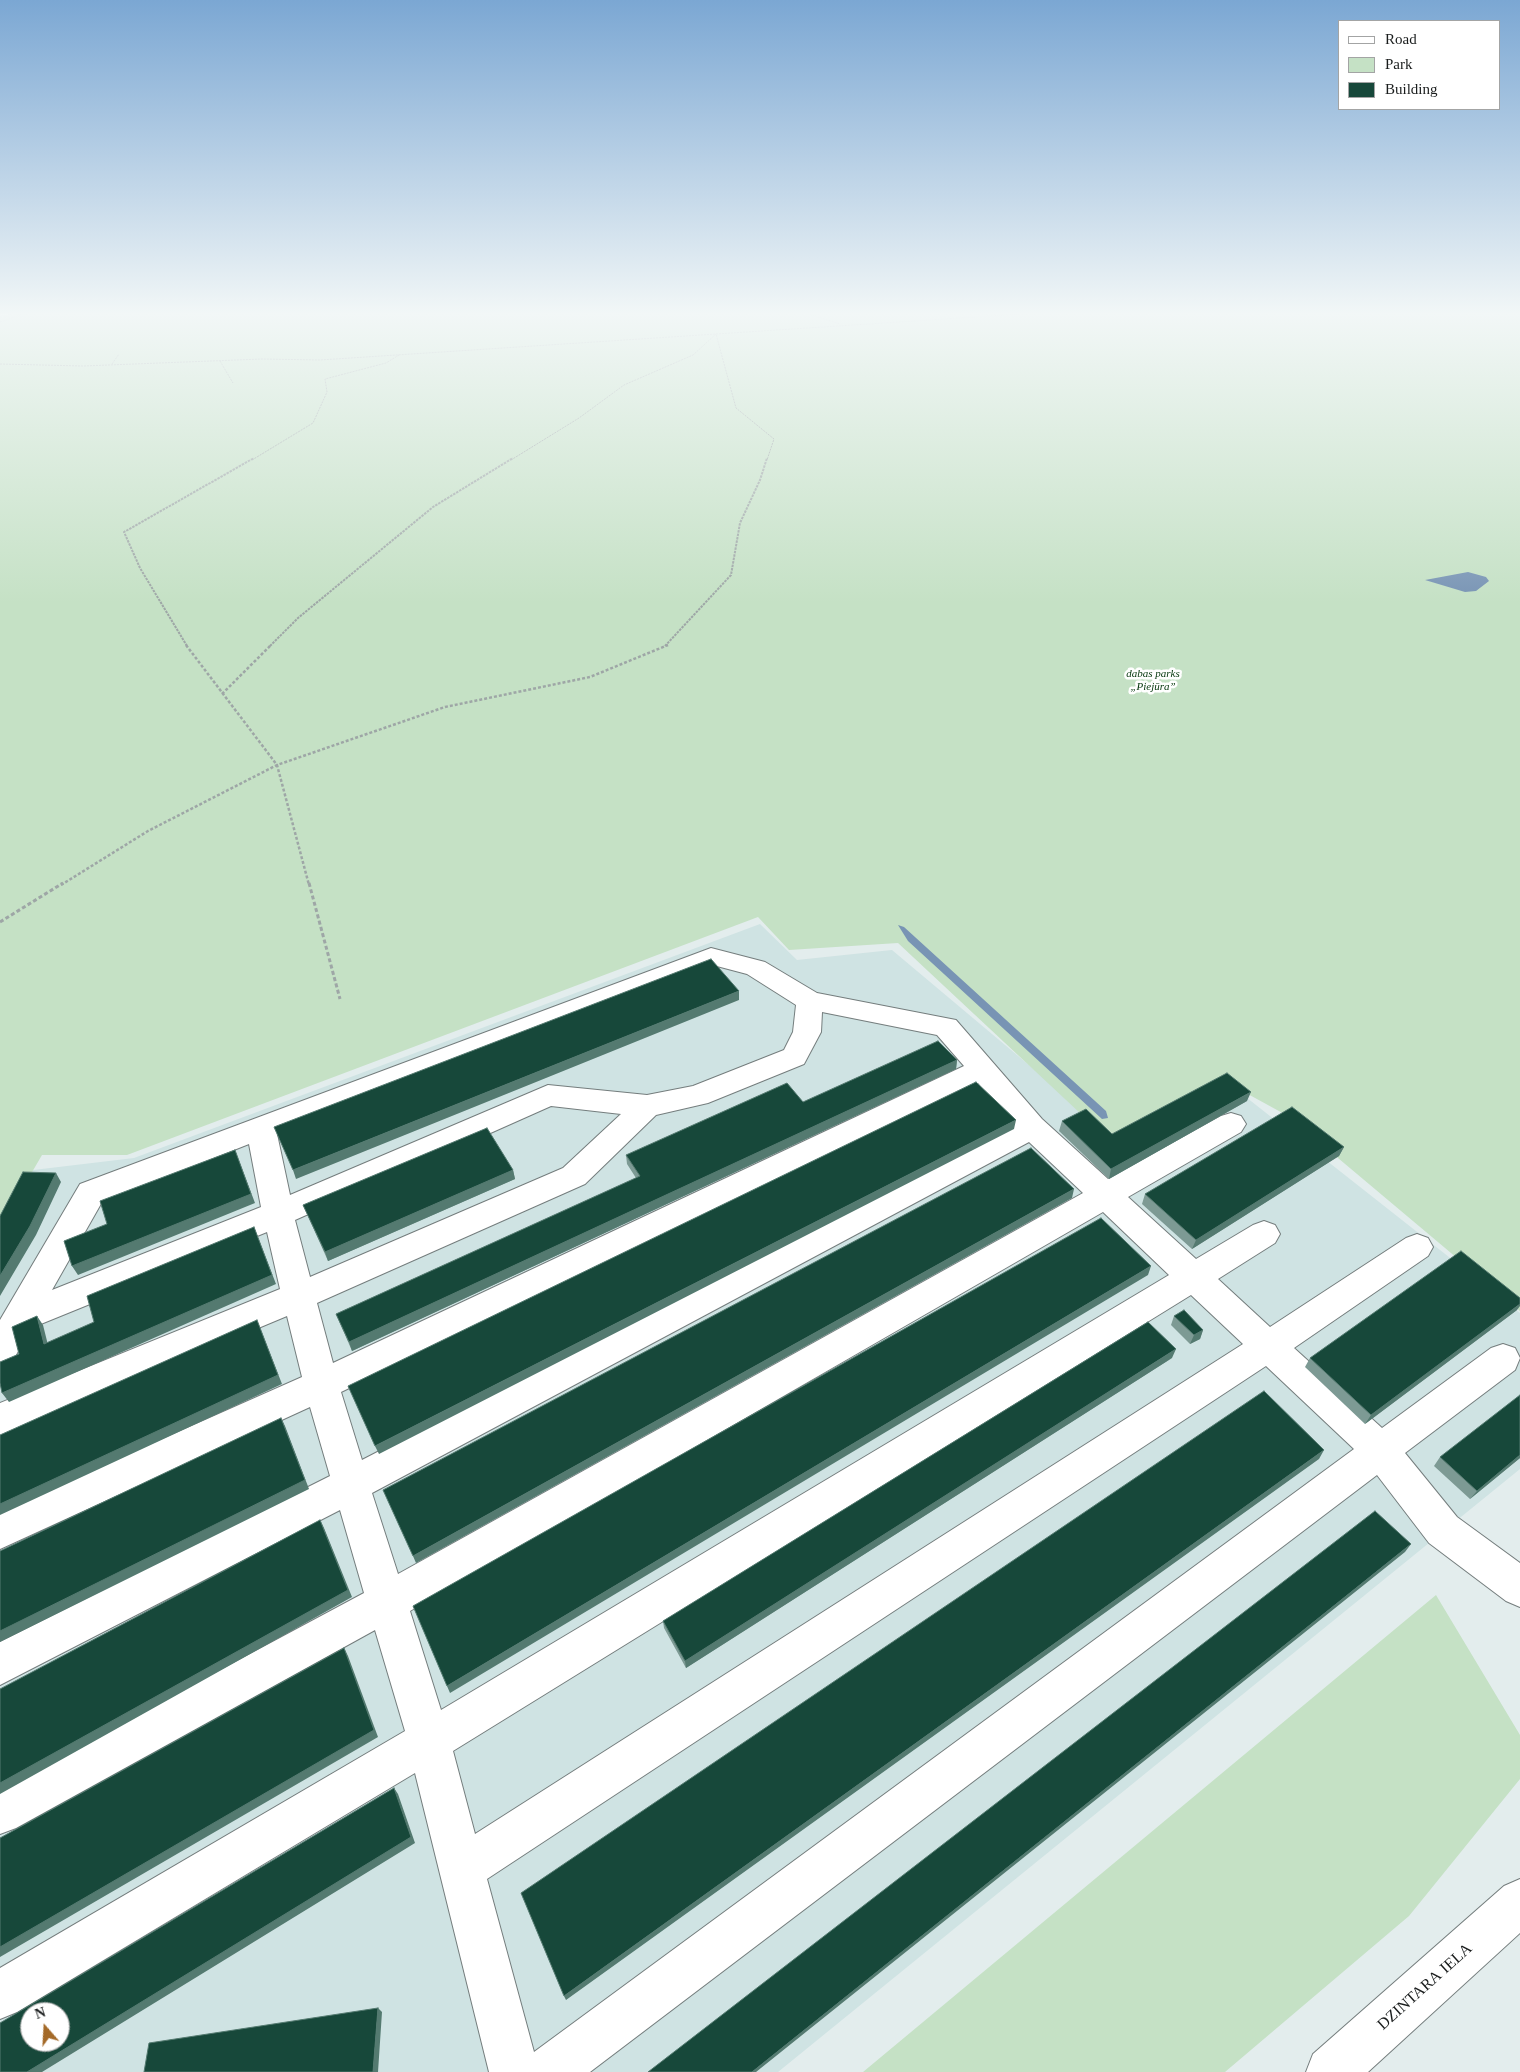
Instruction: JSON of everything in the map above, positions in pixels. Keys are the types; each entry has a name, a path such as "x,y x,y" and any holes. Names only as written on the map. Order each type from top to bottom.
{"street":[{"path":"0,1351 91,1193 711,956 756,968 810,1001 946,1027 1032,1126 1380,1450 1443,1530 1520,1587"},
{"path":"19,1318 278,1214 548,1095 647,1106 698,1096 794,1057 807,1032 810,1001"},
{"path":"0,1530 321,1385 983,1069"},
{"path":"0,1420 300,1296 574,1176 647,1106"},
{"path":"0,1812 387,1602 1231,1124"},
{"path":"0,1664 350,1485 1032,1126"},
{"path":"261,1127 278,1214 321,1385 429,1741 514,2072"},
{"path":"0,1995 429,1741 1264,1234"},
{"path":"462,1869 1269,1346 1417,1247"},
{"path":"549,2072 1502,1358"},
{"name":"DZINTARA IELA","path":"1331,2072 1520,1902"}],"path":[{"path":"319,410 313,423 237,469 124,532 140,568 192,655 277,765 340,999"},
{"path":"222,694 298,618 433,507 590,410"},
{"path":"0,922 148,831 277,765 445,707 590,677 668,646 732,575 740,523 760,480 774,438 738,410"}],"shaded area":[{"path":"760,924 797,960 892,950 1111,1134 1223,1079 1520,1313 1520,1469 778,2072 0,2072 0,1216 25,1171 134,1158"}],"green space":[{"name":"dabas parks „Piejūra”","path":"0,410 1520,410 1520,1311 1288,1116 1224,1081 1111,1142 898,943 789,950 758,917 127,1155 42,1155 0,1227"},
{"path":"1436,1595 1520,1735 1520,1779 1409,1916 1225,2072 863,2072"}],"water":[{"path":"1468,572 1486,577 1489,581 1476,591 1465,592 1425,580"},
{"path":"898,925 904,927 1106,1111 1108,1118 1102,1119 908,941"}],"building":[{"path":"711,959 739,991 293,1170 274,1127"},
{"path":"938,1041 957,1060 349,1342 336,1314 640,1176 626,1155 787,1083 803,1102"},
{"path":"1227,1073 1251,1092 1111,1169 1062,1121 1086,1109 1112,1134"},
{"path":"976,1082 1016,1120 375,1446 348,1386"},
{"path":"1292,1107 1344,1147 1196,1240 1145,1194"},
{"path":"487,1128 513,1170 325,1252 303,1205"},
{"path":"1031,1148 1074,1189 413,1556 383,1490"},
{"path":"235,1150 251,1194 72,1266 64,1241 107,1224 100,1201"},
{"path":"23,1172 56,1173 30,1226 0,1276 0,1216"},
{"path":"1101,1218 1151,1266 447,1686 413,1606"},
{"path":"254,1227 272,1275 2,1393 0,1362 19,1354 12,1327 37,1316 44,1344 94,1322 87,1296"},
{"path":"1461,1251 1520,1298 1520,1304 1371,1415 1310,1358"},
{"path":"1184,1310 1203,1330 1194,1335 1174,1316"},
{"path":"257,1320 278,1375 0,1504 0,1435"},
{"path":"1148,1322 1176,1349 685,1661 663,1621"},
{"path":"1264,1391 1324,1450 564,1996 521,1893"},
{"path":"1520,1395 1520,1455 1477,1491 1440,1457"},
{"path":"281,1418 305,1480 0,1631 0,1551"},
{"path":"1375,1511 1411,1544 752,2072 648,2072"},
{"path":"320,1520 348,1590 0,1783 0,1689"},
{"path":"344,1648 374,1730 0,1947 0,1838"},
{"path":"394,1788 411,1837 70,2046 70,2002 35,2002"},
{"path":"378,2008 373,2072 144,2072 149,2043"},
{"path":"20,2011 20,2052 60,2052 27,2072 0,2072 0,2023"}]}
